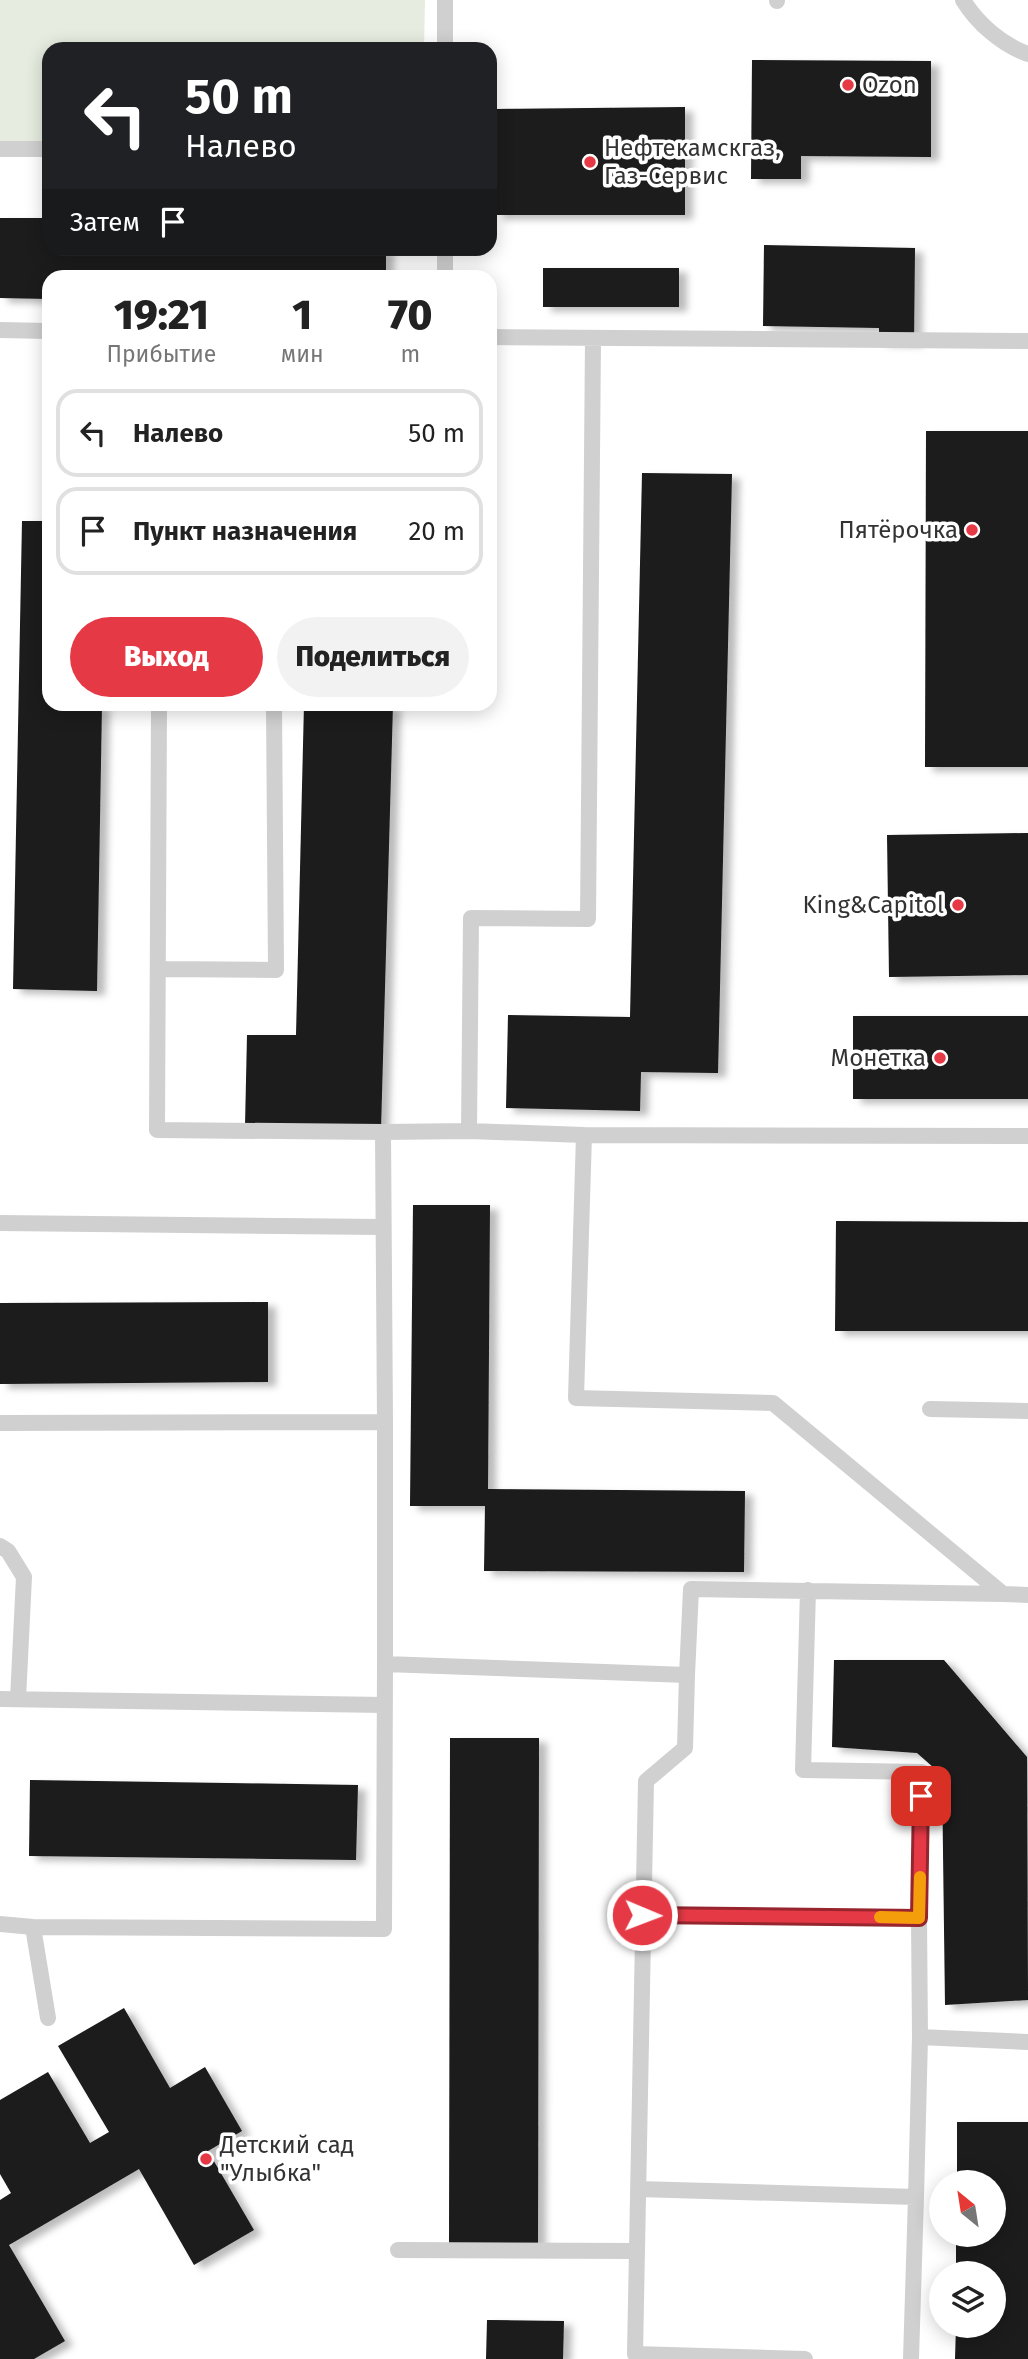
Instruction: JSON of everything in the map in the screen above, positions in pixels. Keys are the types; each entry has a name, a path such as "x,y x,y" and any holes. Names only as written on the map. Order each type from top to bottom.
{"lane":[{"path":"445,0 445,42"},
{"path":"962,0 973,16 1014,49 1028,54"},
{"path":"0,149 42,149"},
{"path":"0,330 42,331"},
{"path":"497,337 593,340 1028,341"},
{"path":"469,1131 471,918 588,919 593,340"},
{"path":"159,711 157,1130 1028,1136"},
{"path":"158,969 276,970 274,711"},
{"path":"0,1924 33,1927 384,1929 383,1132"},
{"path":"584,1135 576,1398 773,1403 1003,1594"},
{"path":"0,1223 382,1227"},
{"path":"930,1409 1028,1411"},
{"path":"0,1423 385,1422"},
{"path":"0,1546 8,1551 24,1577 18,1699"},
{"path":"805,2359 635,2354 646,1781 685,1748 691,1589 1028,1595"},
{"path":"808,1590 803,1770 922,1772 920,2037 911,2359"},
{"path":"385,1664 687,1675"},
{"path":"0,1699 384,1705"},
{"path":"642,1915 919,1918"},
{"path":"33,1927 48,2018"},
{"path":"920,2037 1028,2042"},
{"path":"638,2189 916,2197"},
{"path":"398,2250 637,2251"}],"shaded area":[{"path":"0,0 425,0 424,42 42,42 42,142 0,143"}],"building":[{"path":"752,60 931,61 931,157 801,156 801,179 751,179"},
{"name":"Нефтекамскгаз, Газ-Сервис","path":"685,107 685,215 497,215 497,109"},
{"path":"0,218 42,218 42,256 386,256 386,270 42,270 42,299 0,298"},
{"path":"764,245 915,248 914,342 879,341 879,328 763,326"},
{"path":"543,268 679,268 679,307 543,307"},
{"path":"926,431 1028,431 1028,767 925,767"},
{"path":"642,473 732,474 718,1073 641,1072 640,1111 506,1108 508,1015 630,1017"},
{"path":"22,521 42,521 42,711 102,711 97,991 13,989"},
{"path":"304,711 393,711 381,1129 245,1126 247,1035 296,1035"},
{"name":"King&Capitol","path":"1028,833 1028,975 889,977 887,835"},
{"name":"Монетка","path":"853,1016 1028,1016 1028,1099 853,1099"},
{"path":"413,1205 490,1205 488,1489 745,1491 744,1572 484,1571 485,1506 410,1506"},
{"path":"836,1221 1028,1222 1028,1331 835,1331"},
{"path":"268,1302 268,1382 0,1384 0,1303"},
{"path":"834,1660 944,1660 1027,1757 1028,2000 945,2005 942,1775 917,1753 832,1747"},
{"path":"450,1738 539,1738 538,2244 449,2245"},
{"path":"30,1780 358,1785 356,1860 29,1856"},
{"path":"124,2008 170,2088 205,2067 242,2131 208,2151 254,2230 194,2265 139,2169 9,2245 65,2341 34,2359 0,2359 0,2200 11,2193 0,2174 0,2100 48,2072 90,2143 109,2132 58,2046"},
{"path":"957,2122 1028,2122 1028,2359 955,2359 956,2338 1006,2338 1006,2261 956,2261 956,2247 1006,2247 1006,2170 957,2170"},
{"path":"487,2320 564,2321 563,2359 486,2359"}],"slow traffic":[{"path":"880,1917 919,1918 920,1877"}],"place":[{"name":"Ozon","path":"848,85"},
{"name":"Нефтекамскгаз, Газ-Сервис","path":"590,162"},
{"name":"Пятёрочка","path":"972,530"},
{"name":"King&Capitol","path":"958,905"},
{"name":"Монетка","path":"940,1058"},
{"name":"Детский сад \"Улыбка\"","path":"206,2159"}],"route":[{"path":"642,1915 919,1918 921,1796"}]}
